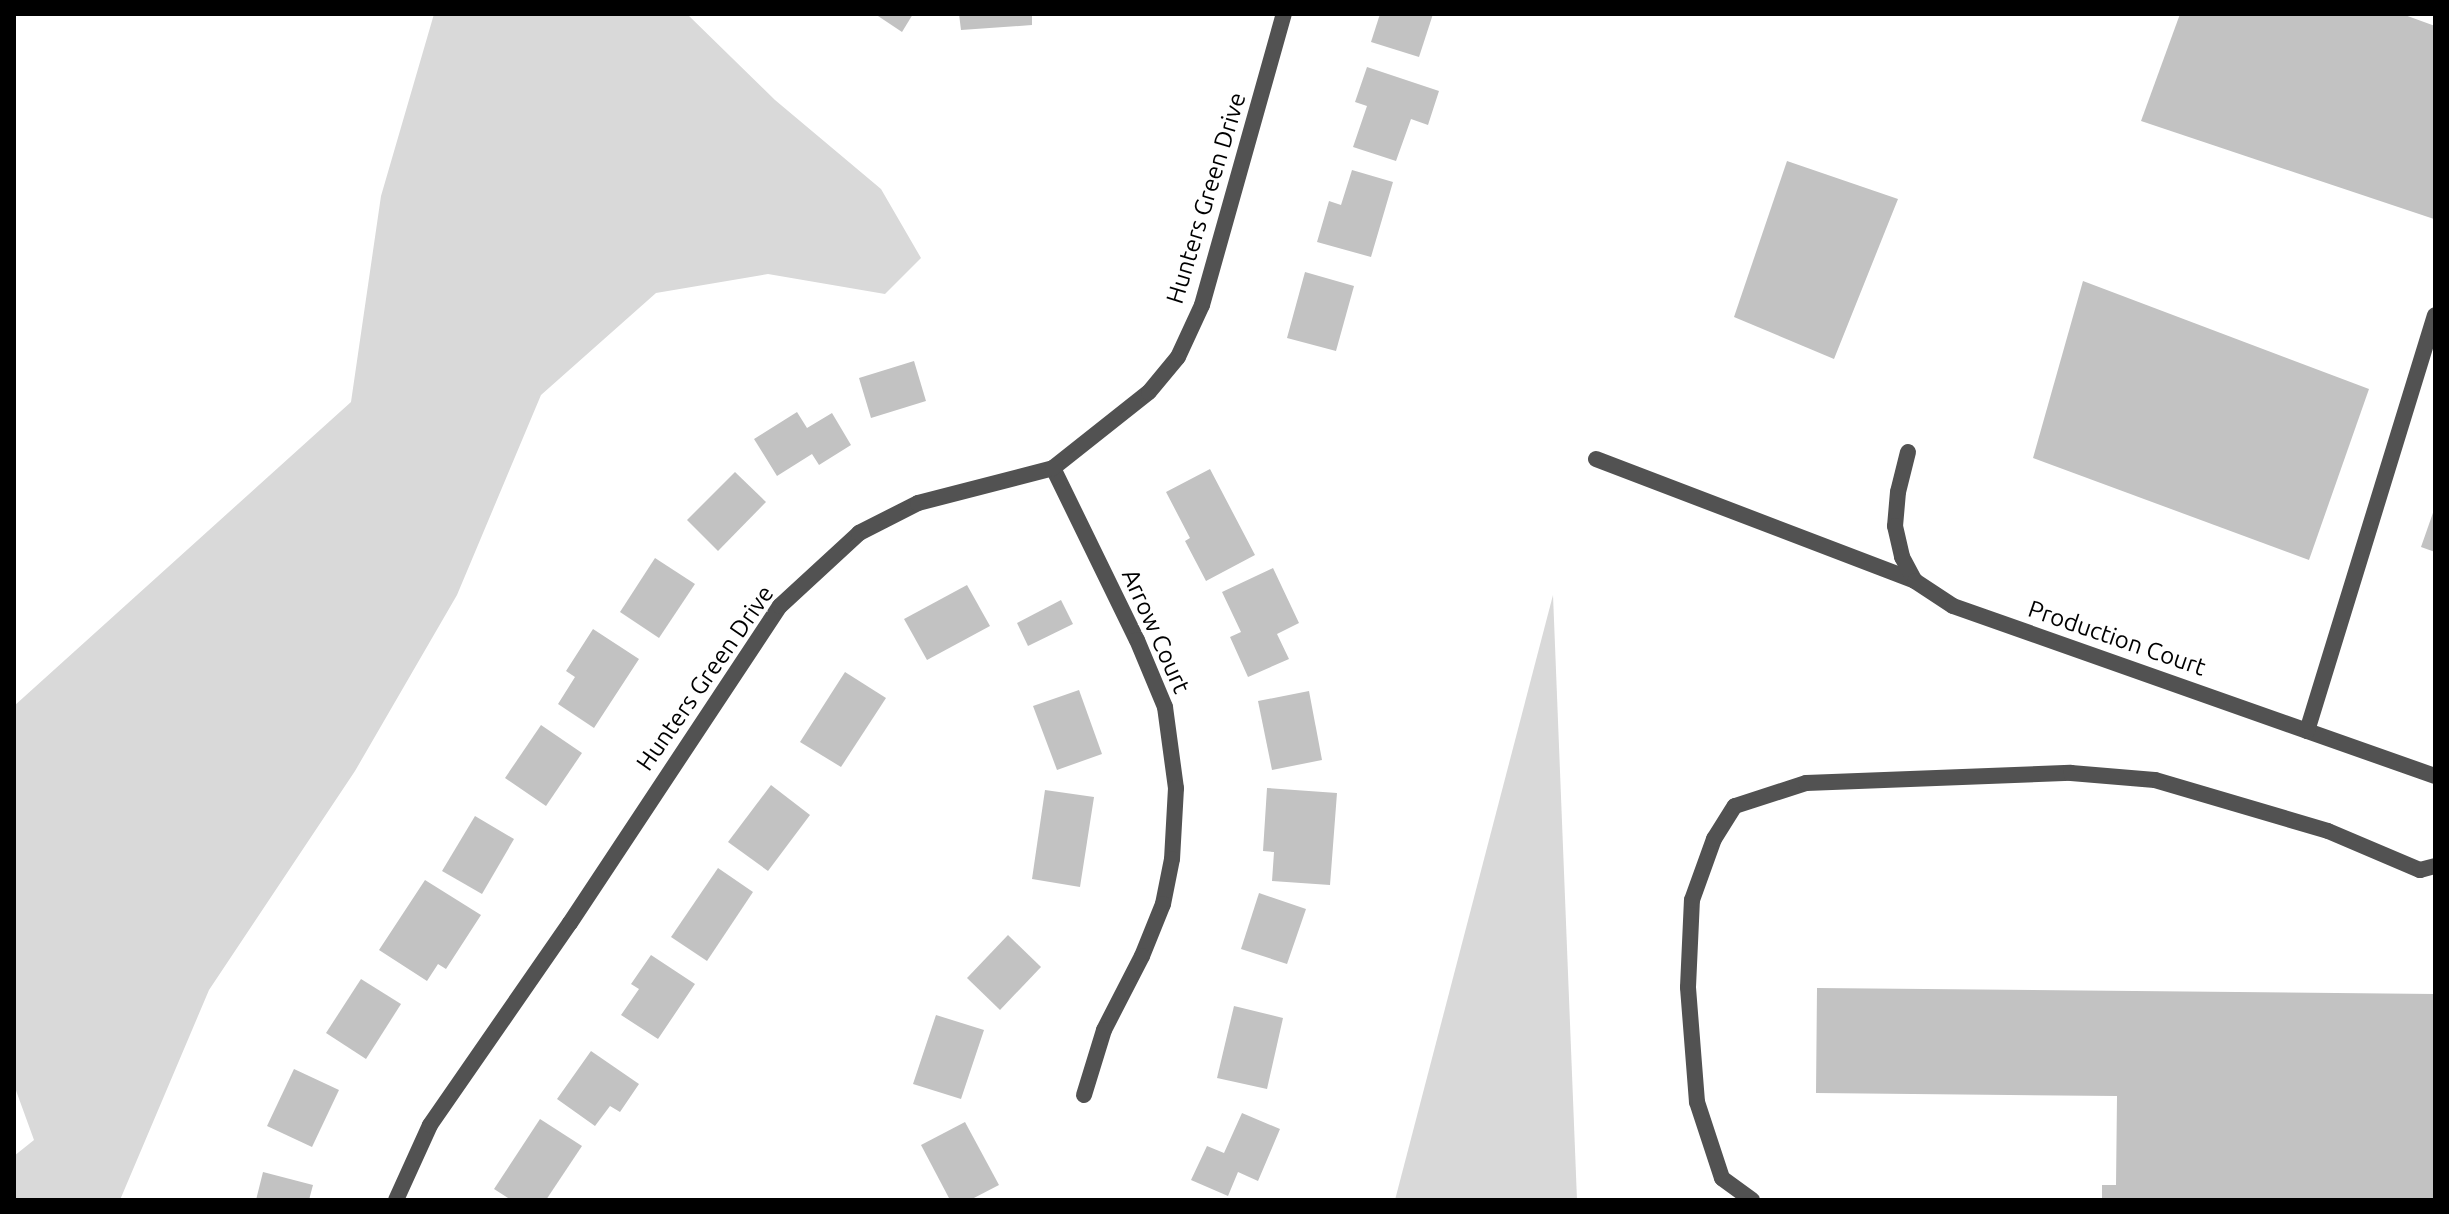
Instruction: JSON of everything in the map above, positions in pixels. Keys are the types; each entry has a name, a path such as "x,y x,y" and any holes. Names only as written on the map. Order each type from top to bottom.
{"street":[{"name":"Hunters Green Drive","path":"396,1200 430,1125 570,923 780,606 859,533 918,503 1053,468 1149,392 1178,357 1202,305 1284,14"},
{"path":"2307,731 2435,315"},
{"path":"1908,452 1898,492 1895,526 1902,557 1915,581"},
{"name":"Production Court","path":"1596,459 1915,581 1953,606 2435,776"},
{"name":"Arrow Court","path":"1053,468 1137,640 1165,707 1176,788 1172,859 1163,904 1142,956 1104,1030 1084,1095"},
{"path":"1752,1200 1722,1178 1697,1102 1688,987 1692,900 1714,839 1735,806 1806,783 2071,773 2099,775 2155,780 2328,831 2420,870 2435,866"}],"shaded area":[{"path":"434,14 687,14 775,100 881,189 921,258 885,294 768,274 656,293 541,395 457,595 355,771 209,990 120,1200 14,1200 14,1156 34,1140 14,1085 14,706 351,402 381,196"},
{"path":"1553,595 1577,1200 1395,1200"}],"building":[{"path":"875,14 913,14 902,32"},
{"path":"959,14 1032,14 1032,25 961,30"},
{"path":"1380,14 1433,14 1419,57 1371,42"},
{"path":"2180,14 2402,14 2435,26 2434,219 2141,121"},
{"path":"1367,67 1439,91 1428,125 1411,119 1396,161 1353,147 1367,106 1355,102"},
{"path":"1787,161 1898,199 1834,359 1734,317"},
{"path":"1352,170 1393,182 1371,257 1317,242 1329,201 1341,205"},
{"path":"1305,272 1354,286 1336,351 1287,338"},
{"path":"2083,281 2369,389 2309,560 2033,458"},
{"path":"914,361 926,401 871,418 859,378"},
{"path":"797,412 807,428 832,413 851,445 819,465 812,454 777,476 754,439"},
{"path":"1210,469 1255,555 1206,581 1185,541 1190,538 1166,492"},
{"path":"735,472 766,502 718,551 687,520"},
{"path":"2435,507 2435,552 2421,547"},
{"path":"655,558 695,584 659,638 620,612"},
{"path":"1273,568 1299,623 1277,634 1289,659 1248,677 1230,637 1241,632 1222,592"},
{"path":"967,585 990,626 927,660 904,619"},
{"path":"1061,600 1073,624 1028,646 1017,623"},
{"path":"593,629 639,659 594,728 558,704 575,677 566,671"},
{"path":"845,672 886,698 841,767 800,742"},
{"path":"1079,690 1102,754 1057,770 1033,706"},
{"path":"1309,691 1322,760 1272,770 1258,701"},
{"path":"541,725 582,753 546,806 505,778"},
{"path":"771,785 810,815 768,871 728,842"},
{"path":"1267,788 1337,793 1330,885 1272,881 1274,852 1263,851"},
{"path":"1045,790 1094,797 1080,887 1032,879"},
{"path":"475,816 514,839 482,894 442,871"},
{"path":"718,868 753,892 707,961 671,937"},
{"path":"425,880 481,915 446,969 438,964 427,981 379,950"},
{"path":"1259,893 1306,909 1287,964 1241,949"},
{"path":"1008,935 1041,967 1000,1010 967,978"},
{"path":"651,955 695,984 658,1039 621,1015 639,989 631,984"},
{"path":"361,979 401,1004 366,1059 326,1033"},
{"path":"1817,988 2435,994 2435,1200 2102,1200 2102,1185 2116,1185 2117,1096 1816,1093"},
{"path":"1234,1006 1283,1018 1267,1089 1217,1078"},
{"path":"936,1015 984,1030 961,1099 913,1084"},
{"path":"591,1051 639,1084 620,1112 610,1106 595,1126 557,1099"},
{"path":"294,1069 339,1090 312,1147 267,1126"},
{"path":"1242,1113 1280,1129 1258,1181 1238,1172 1228,1196 1191,1180 1207,1146 1224,1153"},
{"path":"540,1119 582,1146 546,1200 511,1200 494,1189"},
{"path":"965,1122 999,1185 970,1200 950,1200 921,1145"},
{"path":"263,1172 313,1185 309,1200 256,1200"}]}
